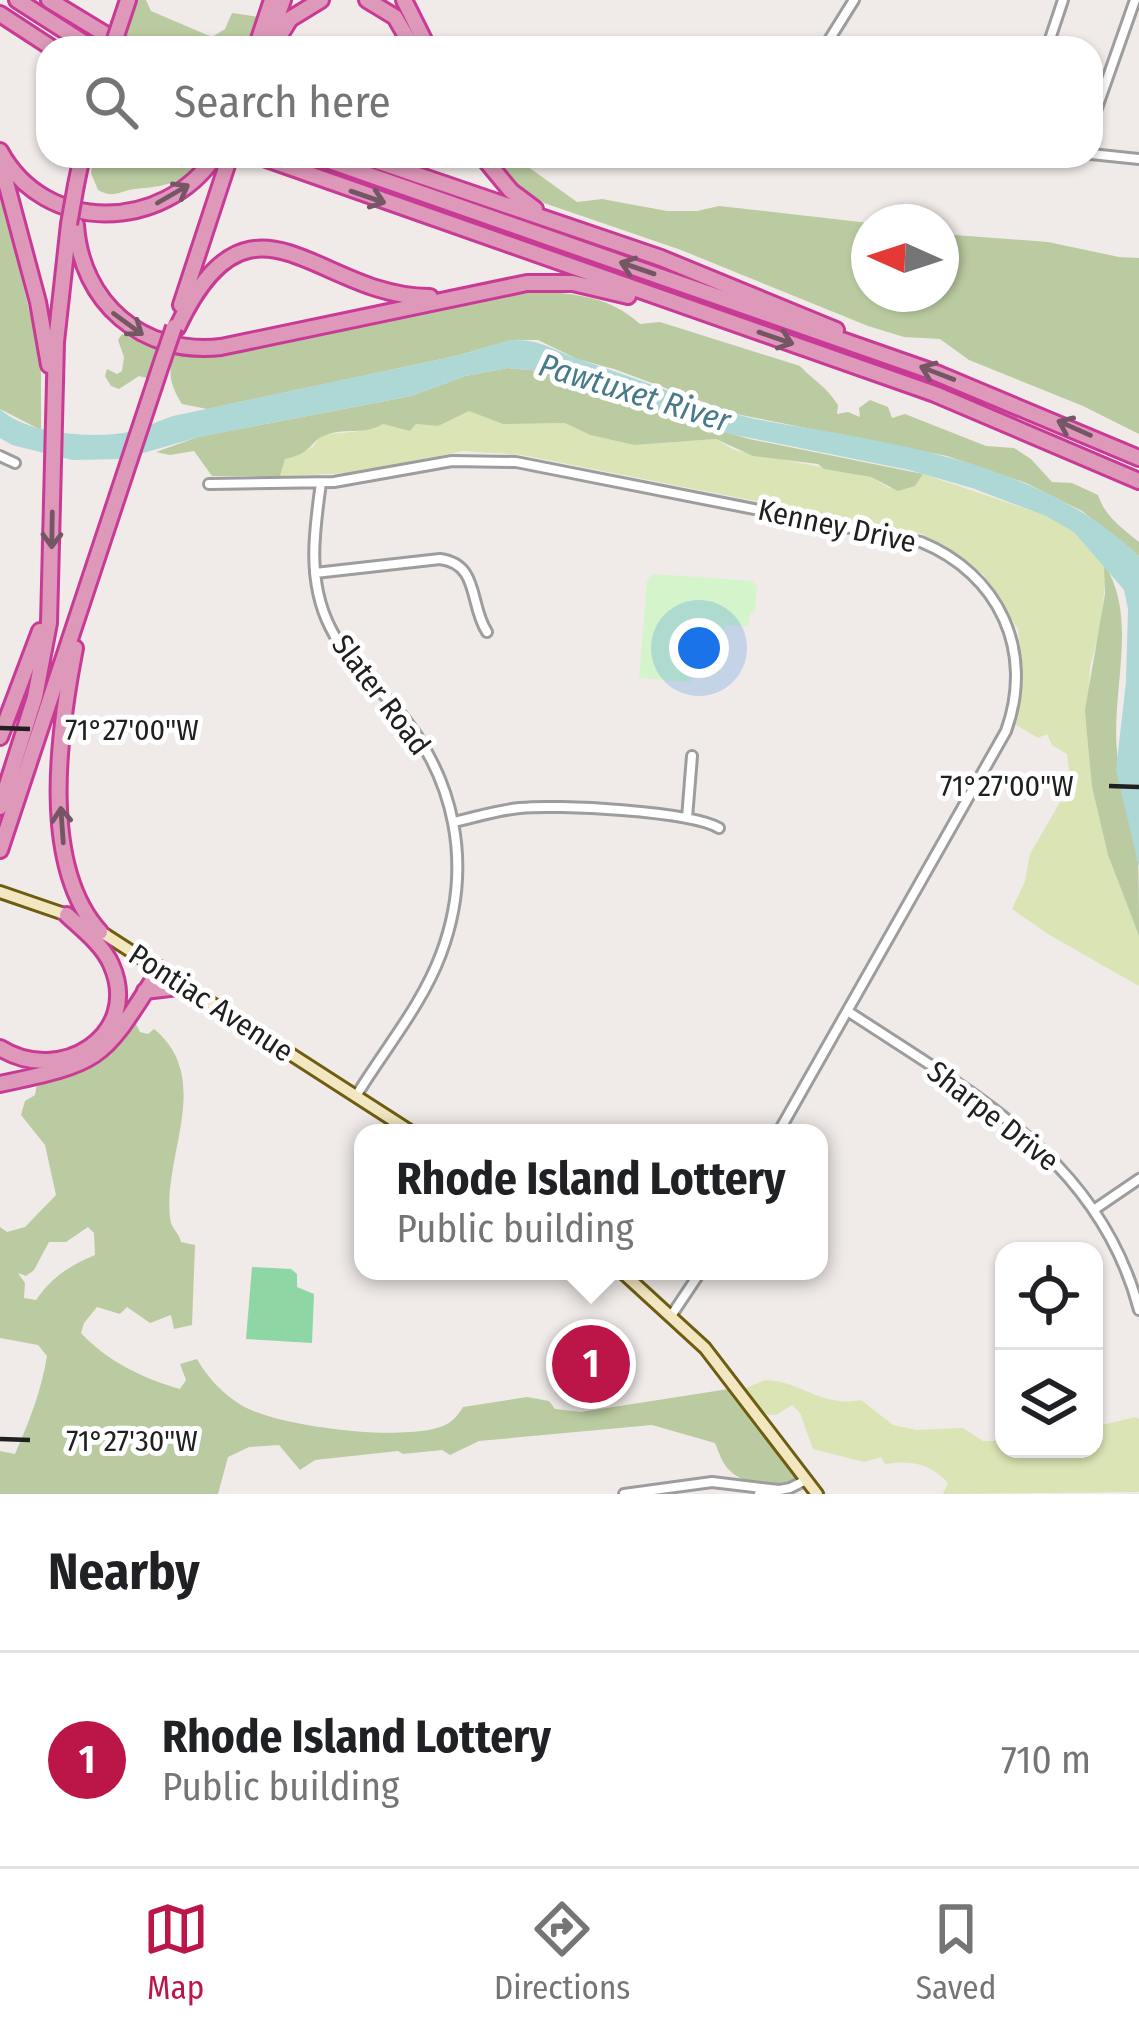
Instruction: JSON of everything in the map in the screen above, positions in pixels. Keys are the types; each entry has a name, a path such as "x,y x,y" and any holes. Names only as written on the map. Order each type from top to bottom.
{"highway":[{"path":"17,0 73,36"},
{"path":"49,0 108,36"},
{"path":"116,36 127,0"},
{"path":"260,36 272,0"},
{"path":"272,36 283,0"},
{"path":"278,36 290,19 321,0"},
{"path":"367,0 394,17 406,36"},
{"path":"404,0 422,36"},
{"path":"0,14 36,38"},
{"path":"0,156 43,197 69,209 101,214 128,212 167,200 211,168"},
{"path":"0,156 41,316 54,412"},
{"path":"0,807 35,698 47,636 60,290 80,168"},
{"path":"176,328 219,168"},
{"path":"292,168 935,394 1139,481"},
{"path":"349,168 1008,400 1139,458"},
{"path":"398,168 584,230 788,307 866,348"},
{"path":"492,168 519,199 584,230"},
{"path":"73,224 83,265 103,302 138,332 182,347 221,347 532,283 573,283 712,316"},
{"path":"0,850 163,359 193,296 213,270 232,256 258,248 296,253 357,283 392,294 435,297 492,290"},
{"path":"100,932 80,906 68,877 60,791 70,676 105,534"},
{"path":"0,737 30,664 51,585"},
{"path":"0,1048 30,1061 58,1062 86,1051 108,1027 117,997 112,966 67,915"},
{"path":"0,1084 73,1068 92,1059 113,1041 160,969"},
{"path":"146,991 186,986"}],"main road":[{"name":"Pontiac Avenue","path":"0,892 100,932 399,1124"},
{"path":"631,1280 705,1348 817,1494"}],"street":[{"path":"832,36 854,0"},
{"path":"1051,36 1063,0"},
{"path":"1103,90 1135,0"},
{"path":"1103,155 1139,159"},
{"path":"0,456 15,464"},
{"name":"Kenney Drive","path":"209,484 322,483 452,461 516,462 922,542 950,555 975,575 1001,608 1015,646 1018,681 1012,712 998,750 783,1124"},
{"name":"Slater Road","path":"322,483 314,573 330,628 426,750 454,822 458,887 440,956 356,1096"},
{"path":"314,573 440,559 457,562 470,576 477,615 487,632"},
{"path":"687,818 692,756"},
{"path":"454,822 526,807 687,818 719,828"},
{"name":"Sharpe Drive","path":"849,1012 1022,1130 1055,1160 1095,1209 1125,1265 1139,1310"},
{"path":"1095,1209 1139,1179"},
{"path":"671,1316 694,1280"},
{"path":"759,1494 806,1480"},
{"path":"624,1494 725,1482 779,1490"}],"green space":[{"path":"134,0 146,0 151,11 210,36 120,36"},
{"path":"232,13 260,17 253,36 214,36 225,29"},
{"path":"92,168 194,168 174,182 113,194 98,190"},
{"path":"501,168 530,168 577,202 602,199 667,211 719,206 851,221 851,312 959,312 959,235 1048,242 1139,258 1139,434 969,360 940,339 904,337 868,326 681,250 544,203 513,183"},
{"path":"0,189 41,359 41,430 0,409"},
{"path":"539,291 593,298 640,324 660,322 800,366 833,398 837,414 860,417 859,408 870,400 888,407 892,418 905,414 986,446 1014,448 1052,482 1072,483 1098,495 1110,516 1139,542 1139,556 1082,511 1026,483 947,456 736,414 577,359 538,340 512,340 207,409 182,404 171,380 174,354"},
{"path":"122,334 160,351 150,379 139,376 119,389 105,376 107,369 117,374 122,371 124,357 118,340"},
{"path":"508,368 561,373 610,398 749,439 923,474 915,486 898,491 871,477 818,464 753,456 716,439 634,445 590,435 565,423 503,424 469,411 438,426 416,424 410,431 383,424 326,435 285,459 280,476 212,476 194,451 156,452 198,437 411,396 465,376"},
{"path":"469,410 503,424 565,423 590,435 634,445 716,439 734,450 871,477 889,488 915,486 923,474 1047,516 1074,531 1106,570 1101,625 1090,667 1087,735 1092,787 1108,855 1139,936 1139,986 1012,909 1025,881 1030,854 1060,802 1067,802 1072,791 1067,754 1052,745 1047,734 1038,738 1016,725 1023,680 1018,629 983,574 923,534 522,455 463,451 352,473 280,476 285,459 313,447 320,436 383,424 410,431 416,424 438,426"},
{"path":"1104,564 1120,607 1117,752 1138,862 1139,936 1108,855 1092,787 1087,735 1085,710 1105,594"},
{"path":"653,574 752,581 757,587 748,626 725,625 722,661 716,673 695,673 689,682 639,678 647,580"},
{"path":"127,1022 135,1022 140,1032 148,1034 154,1029 172,1049 181,1070 184,1094 170,1218 181,1242 195,1245 192,1325 174,1329 171,1315 150,1323 127,1307 120,1314 97,1307 81,1333 127,1368 180,1389 186,1380 180,1364 197,1359 222,1390 259,1413 311,1426 400,1433 443,1426 463,1407 527,1397 549,1401 555,1409 581,1412 735,1388 804,1479 751,1494 747,1481 726,1467 715,1443 652,1425 479,1441 450,1455 442,1450 398,1451 315,1460 300,1470 279,1445 249,1447 228,1457 218,1494 0,1494 0,1451 15,1454 47,1356 38,1345 0,1338 0,1227 7,1232 25,1227 56,1195 45,1145 21,1115 25,1101 35,1095 38,1077","holes":["88,1227 94,1233 95,1255 62,1273 36,1300 24,1298 25,1283 18,1273 26,1276 34,1270 49,1242 66,1242"]},
{"path":"252,1267 291,1269 297,1274 297,1287 314,1294 312,1343 246,1339"},
{"path":"765,1380 835,1400 861,1400 893,1425 916,1430 963,1428 983,1441 995,1441 995,1458 1103,1458 1103,1425 1135,1417 1139,1419 1139,1492 943,1494 948,1483 919,1464 885,1464 881,1457 864,1462 813,1449 800,1413 792,1405 776,1415 756,1414 739,1391"}],"water":[{"name":"Pawtuxet River","path":"512,340 541,344 741,416 958,460 1036,488 1107,529 1139,556 1139,867 1116,770 1126,682 1124,590 1074,532 1046,516 972,488 909,470 711,430 610,398 561,373 508,368 465,376 411,396 199,437 122,459 72,460 0,438 0,409 43,429 114,434 173,416"}],"place":[{"name":"Rhode Island Lottery","path":"591,1364"}]}
